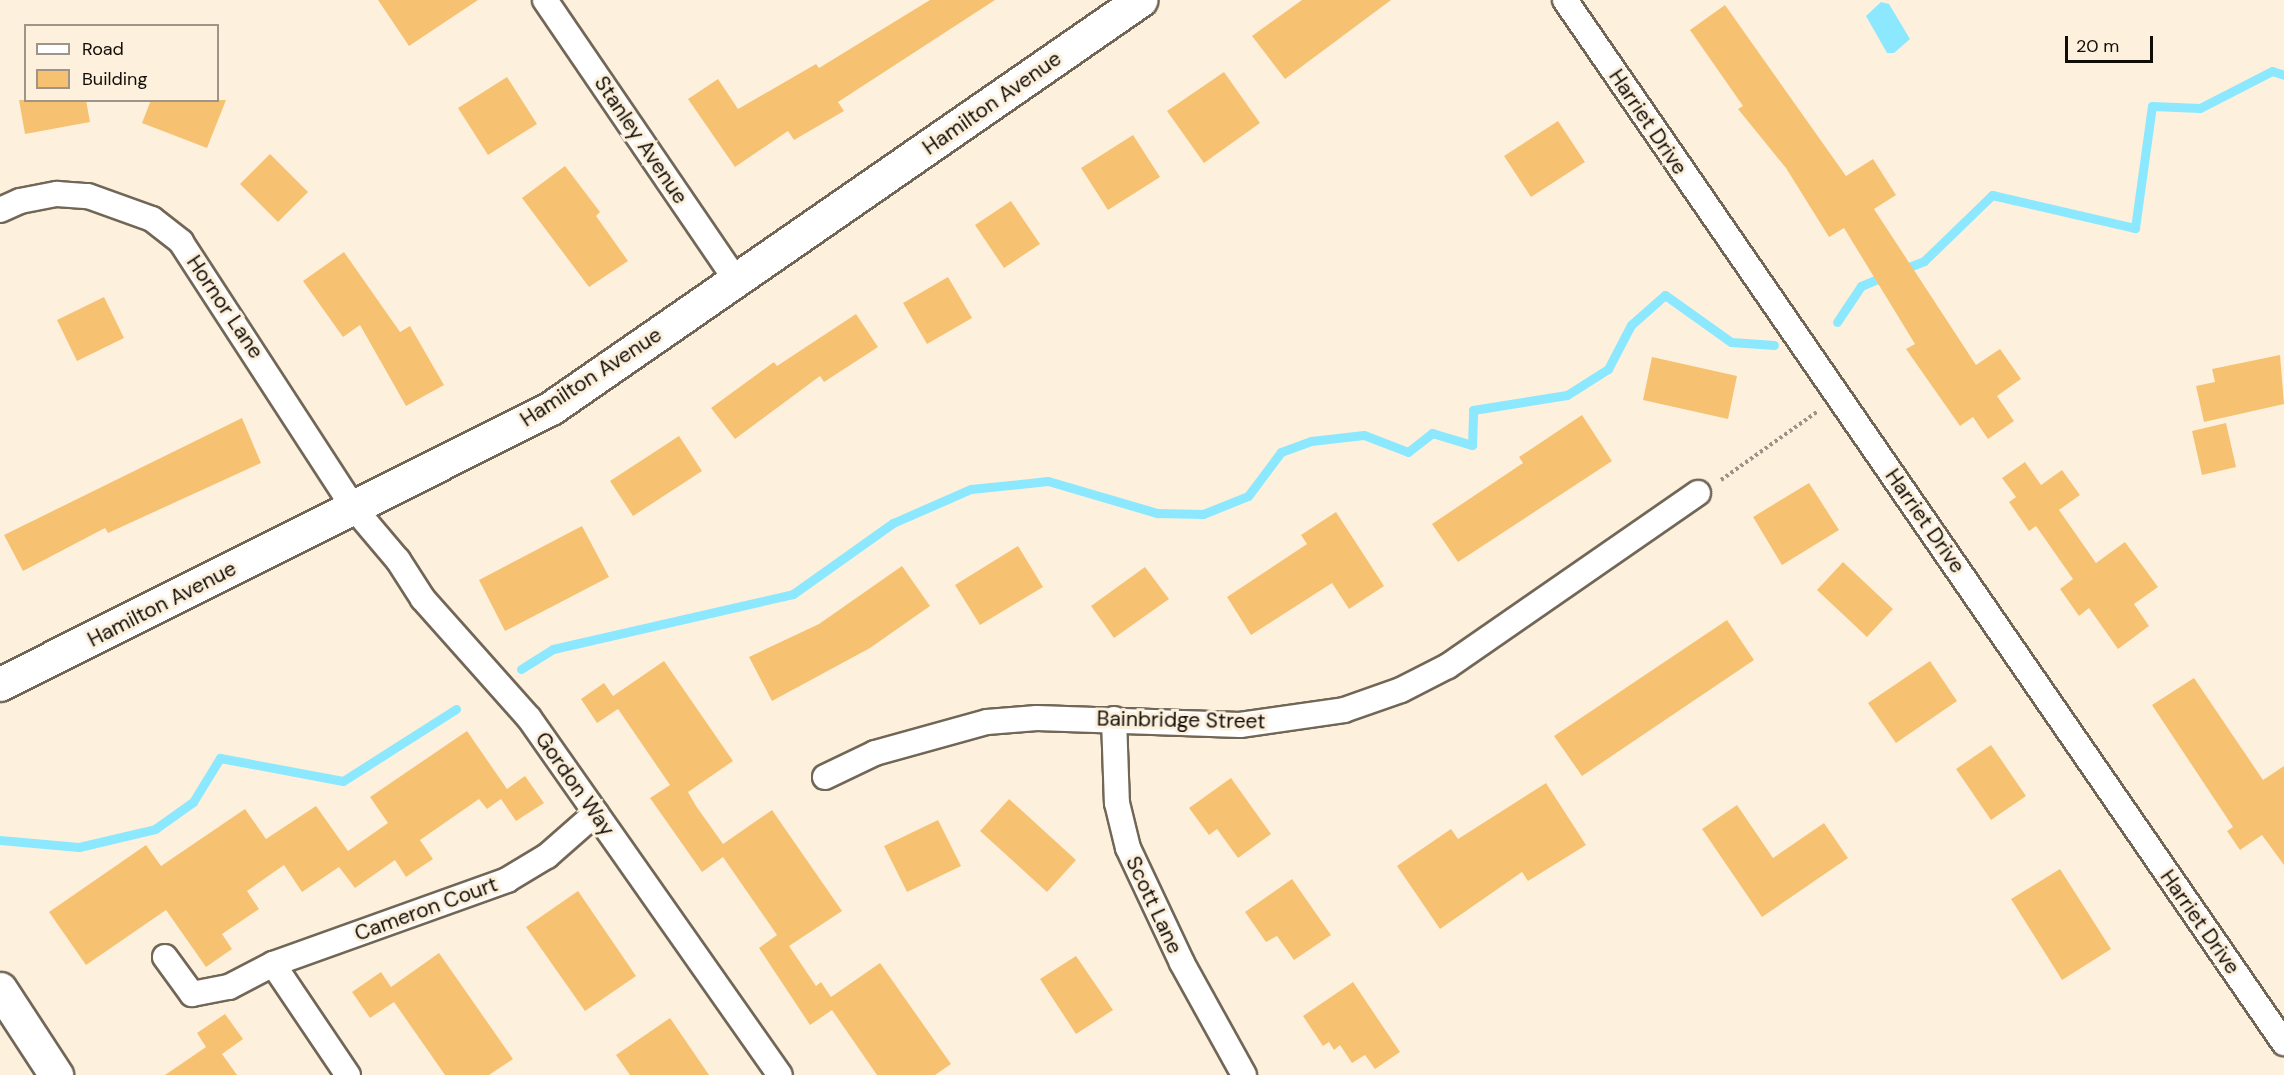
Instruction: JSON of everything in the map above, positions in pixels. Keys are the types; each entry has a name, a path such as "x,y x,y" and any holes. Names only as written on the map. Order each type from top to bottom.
{"street":[{"name":"Stanley Avenue","path":"545,0 736,280"},
{"name":"Hamilton Avenue","path":"0,684 551,408 1140,0"},
{"name":"Harriet Drive","path":"1565,0 2284,1043"},
{"name":"Hornor Lane","path":"0,210 20,201 57,194 88,196 152,219 182,242 353,507"},
{"name":"Bainbridge Street","path":"825,777 930,734 987,722 1114,719 1240,725 1293,720 1344,710 1401,690 1448,666 1708,487"},
{"name":"Gordon Way","path":"353,507 398,560 423,599 499,680 596,813 780,1075"},
{"name":"Scott Lane","path":"1114,719 1117,803 1128,848 1182,963 1244,1075"},
{"name":"Cameron Court","path":"165,957 192,994 229,987 273,964 507,880 547,856 596,813"},
{"path":"273,964 348,1075"},
{"path":"0,988 56,1075"}],"path":[{"path":"1708,487 1820,409"}],"water":[{"path":"1881,2 1889,4 1910,39 1894,53 1887,53 1866,16"}],"building":[{"path":"378,0 478,0 409,46"},
{"path":"930,0 995,0 838,102 844,111 794,140 788,131 735,167 688,99 718,79 738,109 816,64 819,68"},
{"path":"1302,0 1391,0 1285,79 1252,36"},
{"path":"1725,5 1846,176 1873,159 1896,195 1874,209 1976,365 2000,349 2021,379 1997,396 2014,421 1988,439 1973,417 1960,426 1906,349 1915,344 1844,228 1829,237 1786,168 1738,109 1743,106 1690,30"},
{"path":"1224,72 1260,123 1204,163 1167,111"},
{"path":"507,77 537,124 488,155 458,108"},
{"path":"19,100 24,100 24,102 86,102 90,122 25,134"},
{"path":"219,100 226,100 207,148 142,123 150,102 219,102"},
{"path":"1558,121 1585,162 1531,197 1504,156"},
{"path":"1133,135 1160,177 1108,210 1081,168"},
{"path":"270,154 308,192 278,222 240,184"},
{"path":"565,166 600,212 596,216 628,261 589,287 522,198"},
{"path":"1011,201 1040,244 1004,268 975,225"},
{"path":"344,252 400,332 410,326 444,385 406,406 360,325 343,337 303,281"},
{"path":"948,277 972,318 927,344 903,303"},
{"path":"104,297 124,338 77,361 57,320"},
{"path":"856,314 878,347 824,382 820,376 735,439 711,408 774,362 777,366"},
{"path":"2280,355 2284,404 2204,422 2196,386 2215,382 2212,369"},
{"path":"1652,357 1737,376 1728,419 1643,400"},
{"path":"1582,415 1612,461 1458,562 1432,524 1523,463 1519,457"},
{"path":"242,418 261,463 108,533 105,528 23,571 4,535"},
{"path":"2226,423 2236,467 2202,475 2192,431"},
{"path":"679,436 702,471 633,516 610,481"},
{"path":"2025,462 2041,485 2062,470 2080,495 2059,510 2096,563 2125,542 2158,587 2134,604 2149,626 2118,649 2089,608 2079,616 2060,589 2073,579 2036,526 2029,531 2009,502 2016,497 2002,478"},
{"path":"1809,483 1839,530 1782,565 1753,517"},
{"path":"1336,512 1384,586 1349,609 1332,583 1251,635 1227,597 1307,544 1301,535"},
{"path":"582,526 609,577 505,631 479,580"},
{"path":"1018,546 1043,587 980,625 955,585"},
{"path":"1843,562 1893,609 1867,637 1817,590"},
{"path":"902,566 930,606 870,648 772,701 749,657 819,624"},
{"path":"1145,567 1169,599 1114,638 1091,606"},
{"path":"1727,620 1754,660 1582,776 1554,736"},
{"path":"664,661 733,761 688,792 696,806 723,844 772,810 842,911 789,946 816,986 821,982 831,997 880,963 951,1064 935,1075 877,1075 832,1010 810,1025 759,948 777,935 723,857 702,872 650,798 670,785 618,709 597,723 581,699 604,683 613,696"},
{"path":"1930,661 1957,701 1896,743 1868,703"},
{"path":"2194,678 2263,780 2284,766 2284,865 2262,835 2240,850 2227,831 2233,827 2152,705"},
{"path":"467,731 507,789 525,776 544,803 516,821 501,799 487,809 479,799 420,840 433,859 406,877 395,860 355,888 339,867 302,892 284,865 247,891 259,909 222,934 232,949 206,967 166,910 86,965 49,912 146,845 161,866 245,809 266,839 316,806 348,851 388,823 370,797"},
{"path":"1991,745 2026,796 1991,820 1956,769"},
{"path":"1231,778 1271,834 1238,858 1217,829 1209,835 1189,808"},
{"path":"1546,783 1586,845 1528,881 1522,872 1440,929 1397,866 1451,829 1458,839"},
{"path":"1009,799 1076,860 1047,892 980,831"},
{"path":"1737,805 1773,858 1824,823 1848,858 1762,917 1702,829"},
{"path":"938,820 961,866 907,892 884,846"},
{"path":"2060,869 2111,949 2062,980 2011,899"},
{"path":"1292,879 1331,935 1294,960 1277,936 1266,942 1245,912"},
{"path":"578,891 636,976 585,1011 526,927"},
{"path":"439,953 513,1059 489,1075 445,1075 394,1002 370,1018 352,992 381,972 391,987"},
{"path":"1076,956 1113,1010 1076,1034 1040,979"},
{"path":"1353,982 1400,1052 1375,1069 1365,1055 1352,1063 1340,1045 1334,1050 1329,1042 1323,1046 1303,1016"},
{"path":"225,1014 243,1039 222,1054 237,1075 165,1075 206,1047 197,1033"},
{"path":"670,1018 709,1075 630,1075 616,1055"}],"waterway":[{"path":"1901,270 1924,261 1992,195 2135,228 2152,106 2200,108 2272,71 2284,75"},
{"path":"1837,322 1861,286 1885,276"},
{"path":"521,669 553,649 793,594 893,523 971,489 1048,481 1157,513 1203,514 1248,496 1281,452 1311,441 1364,435 1408,452 1432,433 1472,445 1473,410 1567,395 1608,369 1631,325 1665,295 1731,342 1774,345"},
{"path":"0,840 79,847 155,829 193,802 220,758 343,781 456,709"}]}
